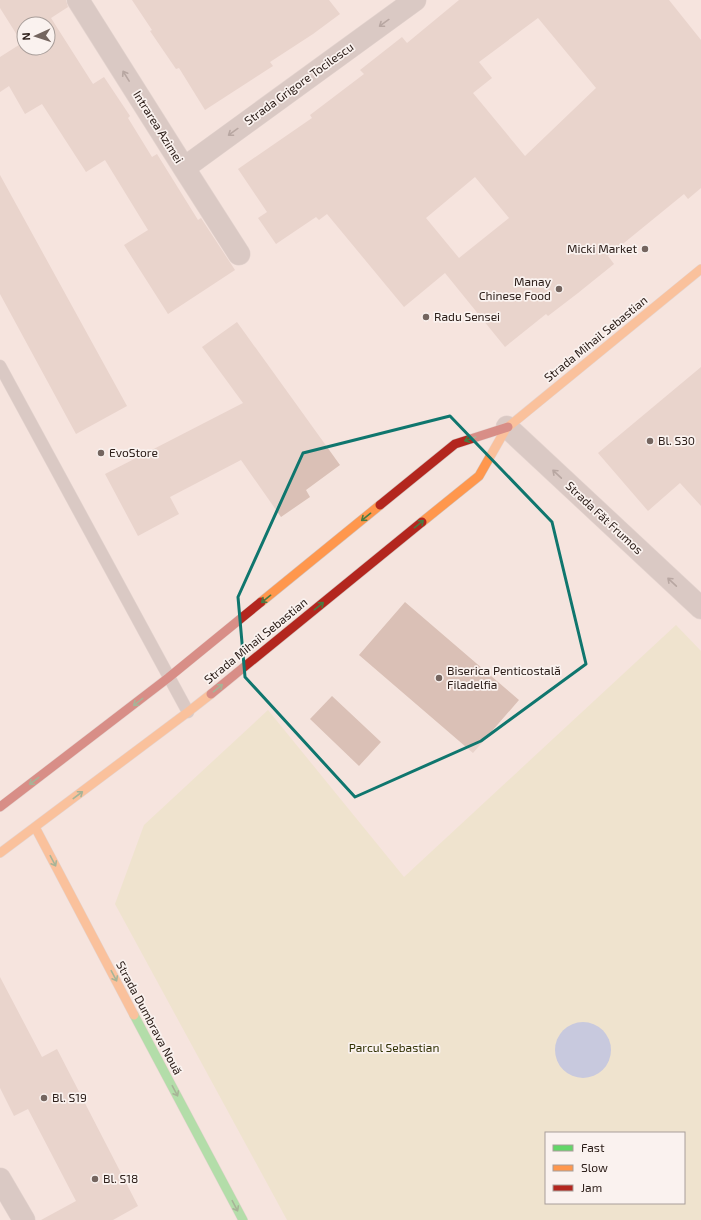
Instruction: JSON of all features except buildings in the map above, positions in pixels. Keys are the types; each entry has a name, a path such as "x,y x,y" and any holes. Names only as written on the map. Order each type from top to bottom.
{"main road":[{"name":"Strada Mihail Sebastian","path":"0,807 168,678 455,444 507,427 701,269"},
{"name":"Strada Mihail Sebastian","path":"0,853 188,712 479,476 507,427"},
{"name":"Strada Dumbrava Nouă","path":"35,827 242,1220"}],"street":[{"name":"Intrarea Azimei","path":"78,0 239,254"},
{"name":"Strada Grigore Tocilescu","path":"184,168 415,0"},
{"name":"Strada Făt Frumos","path":"507,427 701,608"},
{"path":"0,1178 24,1220"}],"lane":[{"path":"0,366 168,678 188,712"}],"highlighted area":[{"path":"450,416 552,522 586,664 481,741 355,797 245,677 238,597 303,453"}],"green space":[{"name":"Parcul Sebastian","path":"676,625 701,651 701,1220 287,1220 115,904 144,825 268,710 404,877"}],"water":[{"path":"577,1022 589,1022 599,1026 607,1034 611,1044 611,1056 607,1066 599,1074 589,1078 577,1078 567,1074 559,1066 555,1056 555,1044 559,1034 567,1026"}],"traffic: fast":[{"path":"134,1015 243,1220"}],"traffic: slow":[{"path":"508,427 701,269"},
{"path":"422,522 479,476 507,427"},
{"path":"261,602 380,505"},
{"path":"0,853 211,694"},
{"path":"35,827 134,1015"}],"traffic: jam":[{"path":"380,505 455,444 508,427"},
{"path":"211,694 422,522"},
{"path":"0,807 168,678 261,602"}],"place":[{"name":"Micki Market","path":"645,249"},
{"name":"Manay Chinese Food","path":"559,289"},
{"name":"Radu Sensei","path":"426,317"},
{"name":"Bl. S30","path":"650,441"},
{"name":"EvoStore","path":"101,453"},
{"name":"Biserica Penticostală Filadelfia","path":"439,678"},
{"name":"Bl. S19","path":"44,1098"},
{"name":"Bl. S18","path":"95,1179"}]}
